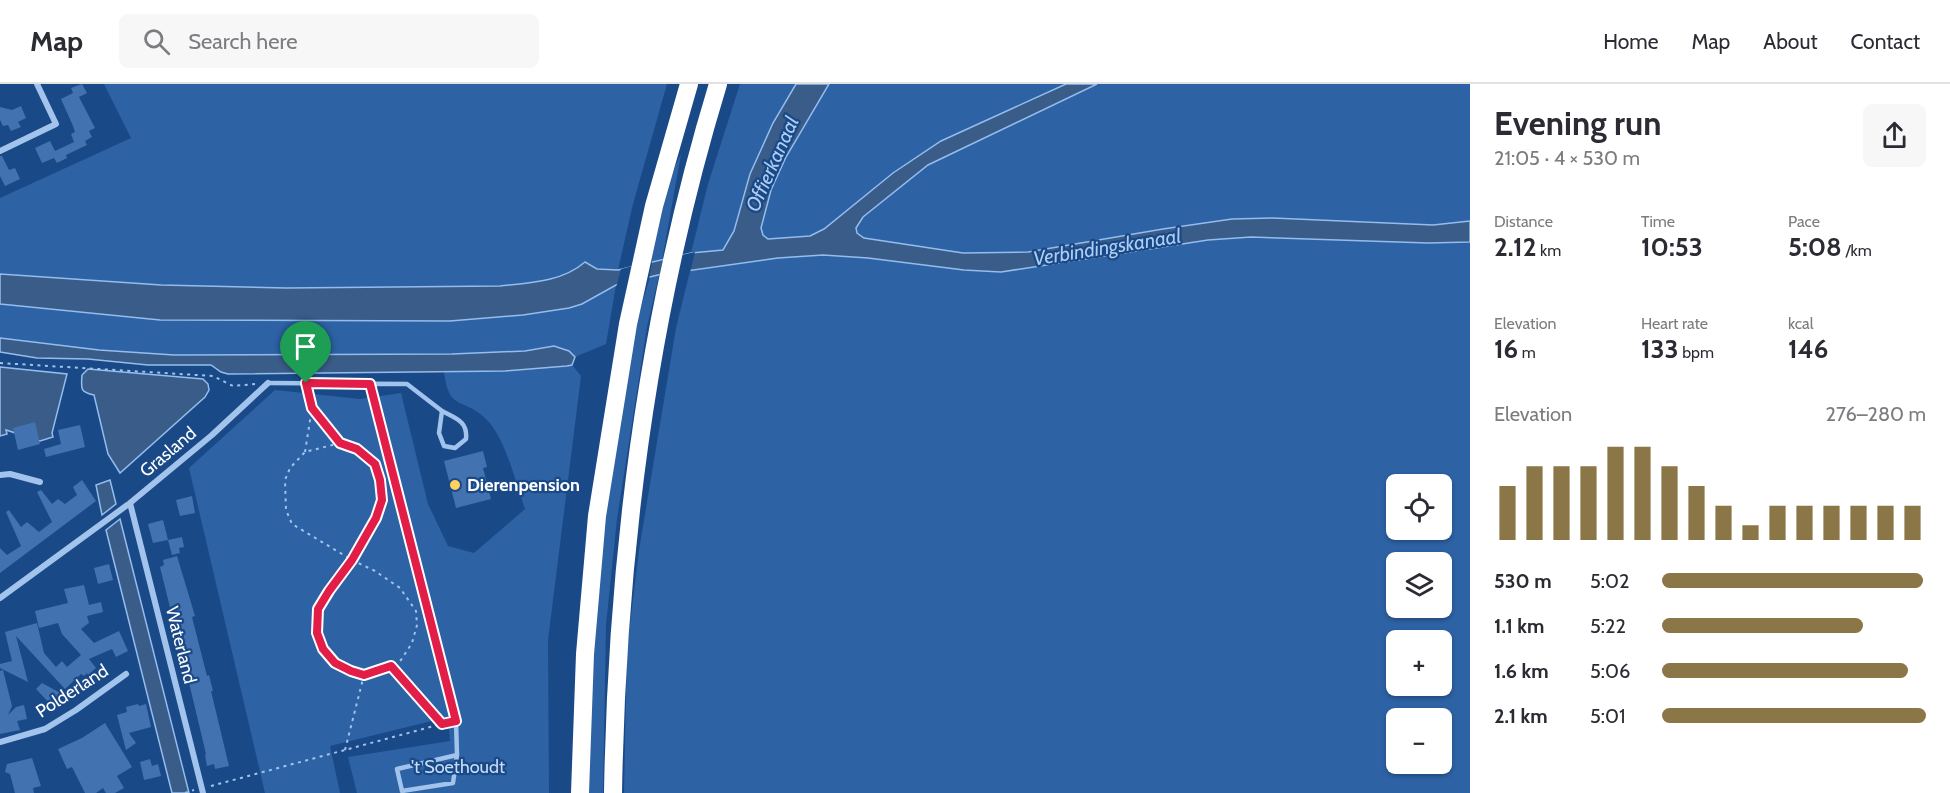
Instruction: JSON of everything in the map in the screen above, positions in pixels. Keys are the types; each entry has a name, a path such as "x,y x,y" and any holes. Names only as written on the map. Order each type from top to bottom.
{"highway":[{"path":"580,793 585,654 597,516 628,324 654,206 689,84"},
{"path":"613,793 617,673 626,548 641,428 685,204 718,84"},
{"path":"685,204 701,169 730,84"}],"street":[{"path":"0,150 56,124 37,84"},
{"name":"Grasland","path":"0,598 128,505 212,435 268,383"},
{"path":"0,475 10,474 40,482"},
{"name":"Waterland","path":"128,505 202,791"},
{"name":"Polderland","path":"0,742 45,729 126,674"}],"lane":[{"path":"268,383 406,384 442,411 464,423 467,430 466,439 455,448 444,446 439,433 442,411"},
{"path":"370,384 456,721 457,755 453,783 402,791 397,769 457,755"}],"path":[{"path":"0,363 213,376 233,386 268,383"},
{"path":"305,452 312,408 306,383"},
{"path":"312,408 340,443 357,449 375,464 381,490 382,500 376,518 352,560 318,609 317,633 323,649 335,663 364,675 391,666 401,660 412,643 417,625 416,611 400,588 375,570 352,560 292,524 285,510 285,480 290,468 305,452 340,443"},
{"path":"391,666 442,724"},
{"path":"345,750 364,675"},
{"path":"185,793 202,791 456,721"}],"green space":[{"path":"104,84 667,84 633,204 618,270 597,269 585,262 556,278 500,286 286,288 161,285 0,274 0,198 131,138"},
{"path":"740,84 796,84 773,123 750,174 734,231 723,250 691,253 708,184"},
{"path":"829,84 1066,84 941,141 893,173 824,229 810,236 768,239 763,235 761,228 771,190 786,157"},
{"path":"1097,84 1470,84 1470,221 1433,225 1358,221 1163,229 1028,252 963,253 864,238 857,233 856,228 863,217 928,165"},
{"path":"681,154 662,261 645,264 670,177"},
{"path":"1251,237 1428,243 1470,242 1470,793 624,793 627,649 639,550 676,328 690,271 778,258 823,255 1001,272 1208,240"},
{"path":"659,275 647,327 617,519 606,625 603,793 586,793 594,620 604,516 633,333 650,277"},
{"path":"616,285 606,344 575,357 569,351 554,346 525,351 452,354 174,355 99,350 0,338 0,304 160,320 450,321 523,315 569,308 582,304"},
{"name":"'t Soethoudt","path":"572,365 581,376 548,640 549,793 357,793 348,757 450,741 448,717 330,746 340,793 265,793 189,468 275,390 360,399 401,393 428,504 448,546 474,553 525,509 499,438 487,420 479,413 454,399 446,385 444,372 505,371"}],"water":[{"path":"796,84 829,84 786,157 771,190 761,228 763,235 768,239 810,236 824,229 893,173 941,141 1066,84 1097,84 928,165 863,217 856,228 857,233 864,238 963,253 1028,252 1232,219 1273,218 1433,225 1470,221 1470,242 1428,243 1251,237 1208,240 1001,272 823,255 778,258 658,275 616,285 582,304 569,308 523,315 450,321 160,320 0,304 0,274 161,285 286,288 500,286 556,278 585,262 597,269 618,270 691,253 723,250 734,231 750,174 773,123"},
{"path":"0,338 99,350 174,355 452,354 525,351 554,346 569,351 575,357 572,365 567,366 505,371 228,374 211,365 148,365 88,359 37,358 0,352"},
{"path":"0,367 67,374 52,433 53,437 40,441 6,430 7,434 0,436"},
{"path":"88,369 203,379 208,384 209,390 205,397 120,473 108,454 94,395 82,389 82,375"},
{"path":"110,480 116,504 102,515 96,485"},
{"path":"120,519 189,793 172,793 106,530"}],"pier":[{"path":"695,252 690,273 659,278 663,259"},
{"path":"652,261 649,280 616,288 621,269"}],"building":[{"path":"82,84 87,93 79,97 95,128 89,131 92,137 85,141 87,145 66,155 67,158 57,163 54,158 42,163 35,148 50,141 55,151 74,142 71,134 75,132 61,99 73,93 71,88"},
{"path":"21,106 26,118 18,122 21,127 11,131 8,125 3,126 0,120 0,107 12,110"},
{"path":"0,156 9,170 15,168 20,179 5,186 0,176"},
{"path":"35,422 40,444 18,450 13,428"},
{"path":"80,425 85,447 46,457 44,449 61,444 58,430"},
{"name":"Dierenpension","path":"483,451 487,467 483,468 491,499 456,508 444,461"},
{"path":"82,480 96,501 0,573 0,548 7,555 21,546 6,512 9,510 21,527 27,522 39,532 52,522 37,492 41,490 52,504 58,499 65,504 77,495 73,487"},
{"path":"192,496 195,513 180,516 176,500"},
{"path":"163,520 168,540 153,543 148,524"},
{"path":"182,537 184,547 179,548 180,553 172,555 168,540"},
{"path":"177,556 195,616 192,617 213,691 211,691 229,766 215,769 214,764 207,766 160,567 164,565 163,560"},
{"path":"109,564 113,580 98,584 94,568"},
{"path":"84,585 89,605 101,602 103,612 87,616 89,623 81,629 94,643 119,631 128,651 116,657 112,649 89,659 96,668 88,675 87,673 84,676 81,674 65,689 16,636 28,682 0,668 0,664 12,661 5,632 37,623 44,653 56,667 62,661 67,667 81,655 62,634 58,623 39,628 35,611 68,603 64,589"},
{"path":"3,670 12,706 8,715 16,707 24,705 27,719 17,721 20,730 0,734 0,671"},
{"path":"42,683 64,695 52,706 36,689"},
{"path":"138,704 139,706 146,704 151,727 129,733 136,743 126,750 117,715 127,712 126,707"},
{"path":"105,723 132,767 117,776 124,788 115,793 106,793 103,788 96,793 85,793 72,767 67,769 58,749 82,738"},
{"path":"32,758 41,786 33,788 34,793 15,793 10,774 5,772 7,764"},
{"path":"150,759 152,766 158,764 161,776 144,780 140,762"}],"place":[{"name":"Dierenpension","path":"455,485"}],"route":[{"path":"306,383 370,384 456,721 442,724 391,666 364,675 335,663 323,649 317,633 318,609 352,560 376,518 382,500 380,480 375,464 357,449 340,443 312,408 306,383"}],"water label":[{"name":"Offierkanaal","path":"772,164"},
{"name":"Verbindingskanaal","path":"1107,247"}]}
